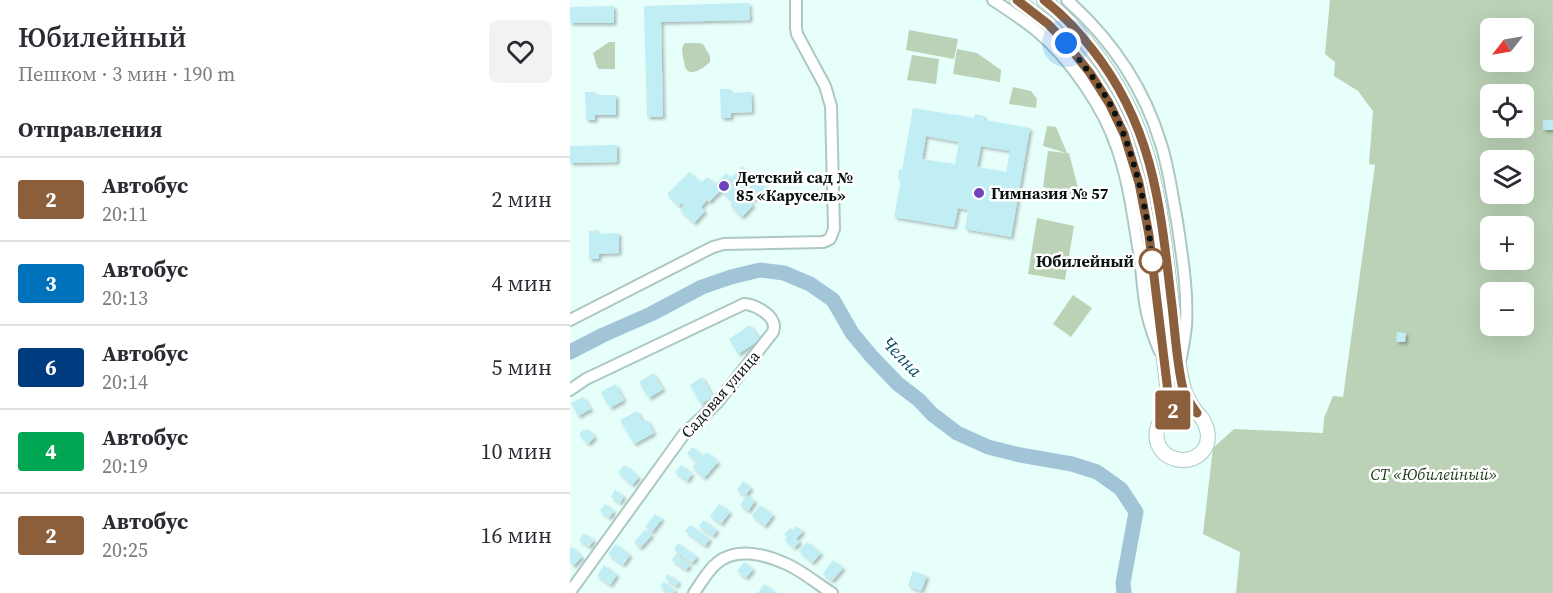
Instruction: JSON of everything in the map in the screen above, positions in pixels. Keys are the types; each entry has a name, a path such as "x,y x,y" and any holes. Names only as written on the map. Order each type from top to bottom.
{"main road":[{"path":"1017,0 1048,24 1090,73 1109,103 1124,134 1139,183 1149,235 1168,392 1162,419 1156,430 1156,437 1161,450 1173,459 1187,459 1202,452 1206,446 1208,431 1184,391 1162,217 1142,137 1127,102 1107,67 1081,34 1044,0"},
{"path":"1162,419 1176,408 1183,407 1197,413"}],"street":[{"path":"570,320 716,246 823,242 833,235 831,106 825,86 797,34 795,0"},
{"path":"993,0 1013,12 1039,33 1067,62 1107,122 1127,183 1145,303 1150,327 1165,368"},
{"path":"1067,0 1105,39 1133,79 1148,108 1161,145 1171,187 1185,278 1186,326 1180,367"},
{"name":"Садовая улица","path":"570,390 586,379 744,304 755,306 773,320 773,332 717,403 684,434 570,592"},
{"path":"694,593 715,564 726,557 741,553 763,556 786,563 832,593"}],"green space":[{"name":"СТ «Юбилейный»","path":"1330,0 1553,0 1553,593 1236,593 1240,552 1203,534 1213,448 1234,429 1323,433 1324,418 1333,396 1343,397 1375,165 1369,164 1373,111 1358,91 1334,76 1335,62 1325,54"},
{"path":"909,30 958,39 954,59 906,50"},
{"path":"609,42 615,42 615,69 599,69 593,53"},
{"path":"685,43 703,44 710,56 710,62 697,71 687,70 682,51"},
{"path":"957,49 977,53 1001,70 1000,82 953,74"},
{"path":"912,55 939,59 936,84 907,80"},
{"path":"1013,87 1031,91 1037,99 1036,108 1009,104"},
{"path":"1047,126 1056,127 1069,153 1080,196 1043,187 1048,151 1066,153 1043,146"},
{"path":"1037,218 1074,226 1065,280 1028,274"},
{"path":"1073,295 1092,308 1071,337 1053,324"}],"building":[{"path":"749,3 750,20 661,22 663,117 647,117 644,6"},
{"path":"614,6 614,23 570,23 570,7"},
{"path":"720,89 730,89 730,93 751,92 752,112 731,113 731,118 721,118"},
{"path":"585,92 595,92 595,95 616,95 616,115 595,115 595,120 586,120"},
{"path":"913,108 974,118 975,114 984,116 984,120 1030,128 1011,237 965,229 968,210 958,208 954,227 894,217 901,180 898,179 899,169 902,170","holes":["926,136 959,142 955,164 922,159","981,146 1010,151 1006,172 977,167"]},
{"path":"1543,120 1553,120 1553,130 1543,130"},
{"path":"617,145 617,162 570,163 570,146"},
{"path":"742,166 766,188 754,200 752,198 749,201 753,205 742,217 730,205 733,202 721,190 701,207 705,211 694,223 680,210 684,206 681,203 679,206 667,194 689,172 701,183 707,177 715,184 726,173 731,178"},
{"path":"598,230 598,234 619,233 619,253 599,254 599,259 589,259 589,231"},
{"path":"750,325 760,340 738,354 729,339"},
{"path":"1397,332 1406,333 1405,342 1396,342"},
{"path":"653,373 663,389 649,398 639,382"},
{"path":"702,377 713,397 701,404 690,385"},
{"path":"615,384 624,400 610,408 601,392"},
{"path":"583,397 591,409 578,416 571,403"},
{"path":"637,411 643,422 647,420 654,433 634,444 620,420"},
{"path":"584,429 586,431 588,429 595,437 588,444 579,434"},
{"path":"693,447 703,456 707,452 718,462 704,478 692,467 697,462 687,453"},
{"path":"625,465 639,477 632,485 618,472"},
{"path":"681,465 692,474 687,481 675,472"},
{"path":"743,481 751,488 745,496 737,490"},
{"path":"615,490 624,496 620,503 611,497"},
{"path":"746,495 755,501 748,511 740,505"},
{"path":"605,504 614,511 609,518 600,511"},
{"path":"719,504 730,512 721,524 710,516"},
{"path":"760,505 773,515 765,526 752,516"},
{"path":"655,514 662,519 652,532 645,527"},
{"path":"703,520 717,530 713,536 699,526"},
{"path":"690,525 710,539 705,546 685,531"},
{"path":"796,526 803,531 796,539 800,542 794,548 785,540 787,537 784,535 790,528 793,530"},
{"path":"645,530 652,535 640,548 634,542"},
{"path":"584,533 594,540 589,547 579,540"},
{"path":"807,542 821,553 812,563 799,551"},
{"path":"678,543 697,557 692,563 674,550"},
{"path":"616,544 630,555 623,565 608,554"},
{"path":"572,547 582,557 573,566 570,562"},
{"path":"676,554 690,565 686,570 672,560"},
{"path":"833,560 843,568 832,581 823,574"},
{"path":"744,562 753,569 746,578 737,571"},
{"path":"604,565 617,575 610,585 597,576"},
{"path":"913,571 927,576 921,591 908,586"},
{"path":"668,574 679,582 676,586 665,578"},
{"path":"664,582 675,590 673,593 669,593 660,586"},
{"path":"764,584 776,593 758,593"}],"waterway":[{"name":"Челна","path":"570,352 702,287 731,277 760,270 784,273 810,284 833,300 852,333 898,384 957,433 988,447 1072,464 1097,472 1121,489 1136,512 1123,583 1124,593"}],"bus line":[{"name":"2","path":"1017,0 1048,24 1090,73 1109,103 1124,134 1139,183 1149,235 1168,392 1162,419 1176,408 1183,407 1197,413 1184,391 1162,217 1142,137 1127,102 1107,67 1081,34 1044,0"}],"place":[{"name":"Детский сад № 85 «Карусель»","path":"724,186"},
{"name":"Гимназия № 57","path":"979,193"},
{"name":"Юбилейный","path":"1152,261"}],"route":[{"path":"1066,43 1090,73 1109,103 1124,134 1139,183 1152,261"}]}
